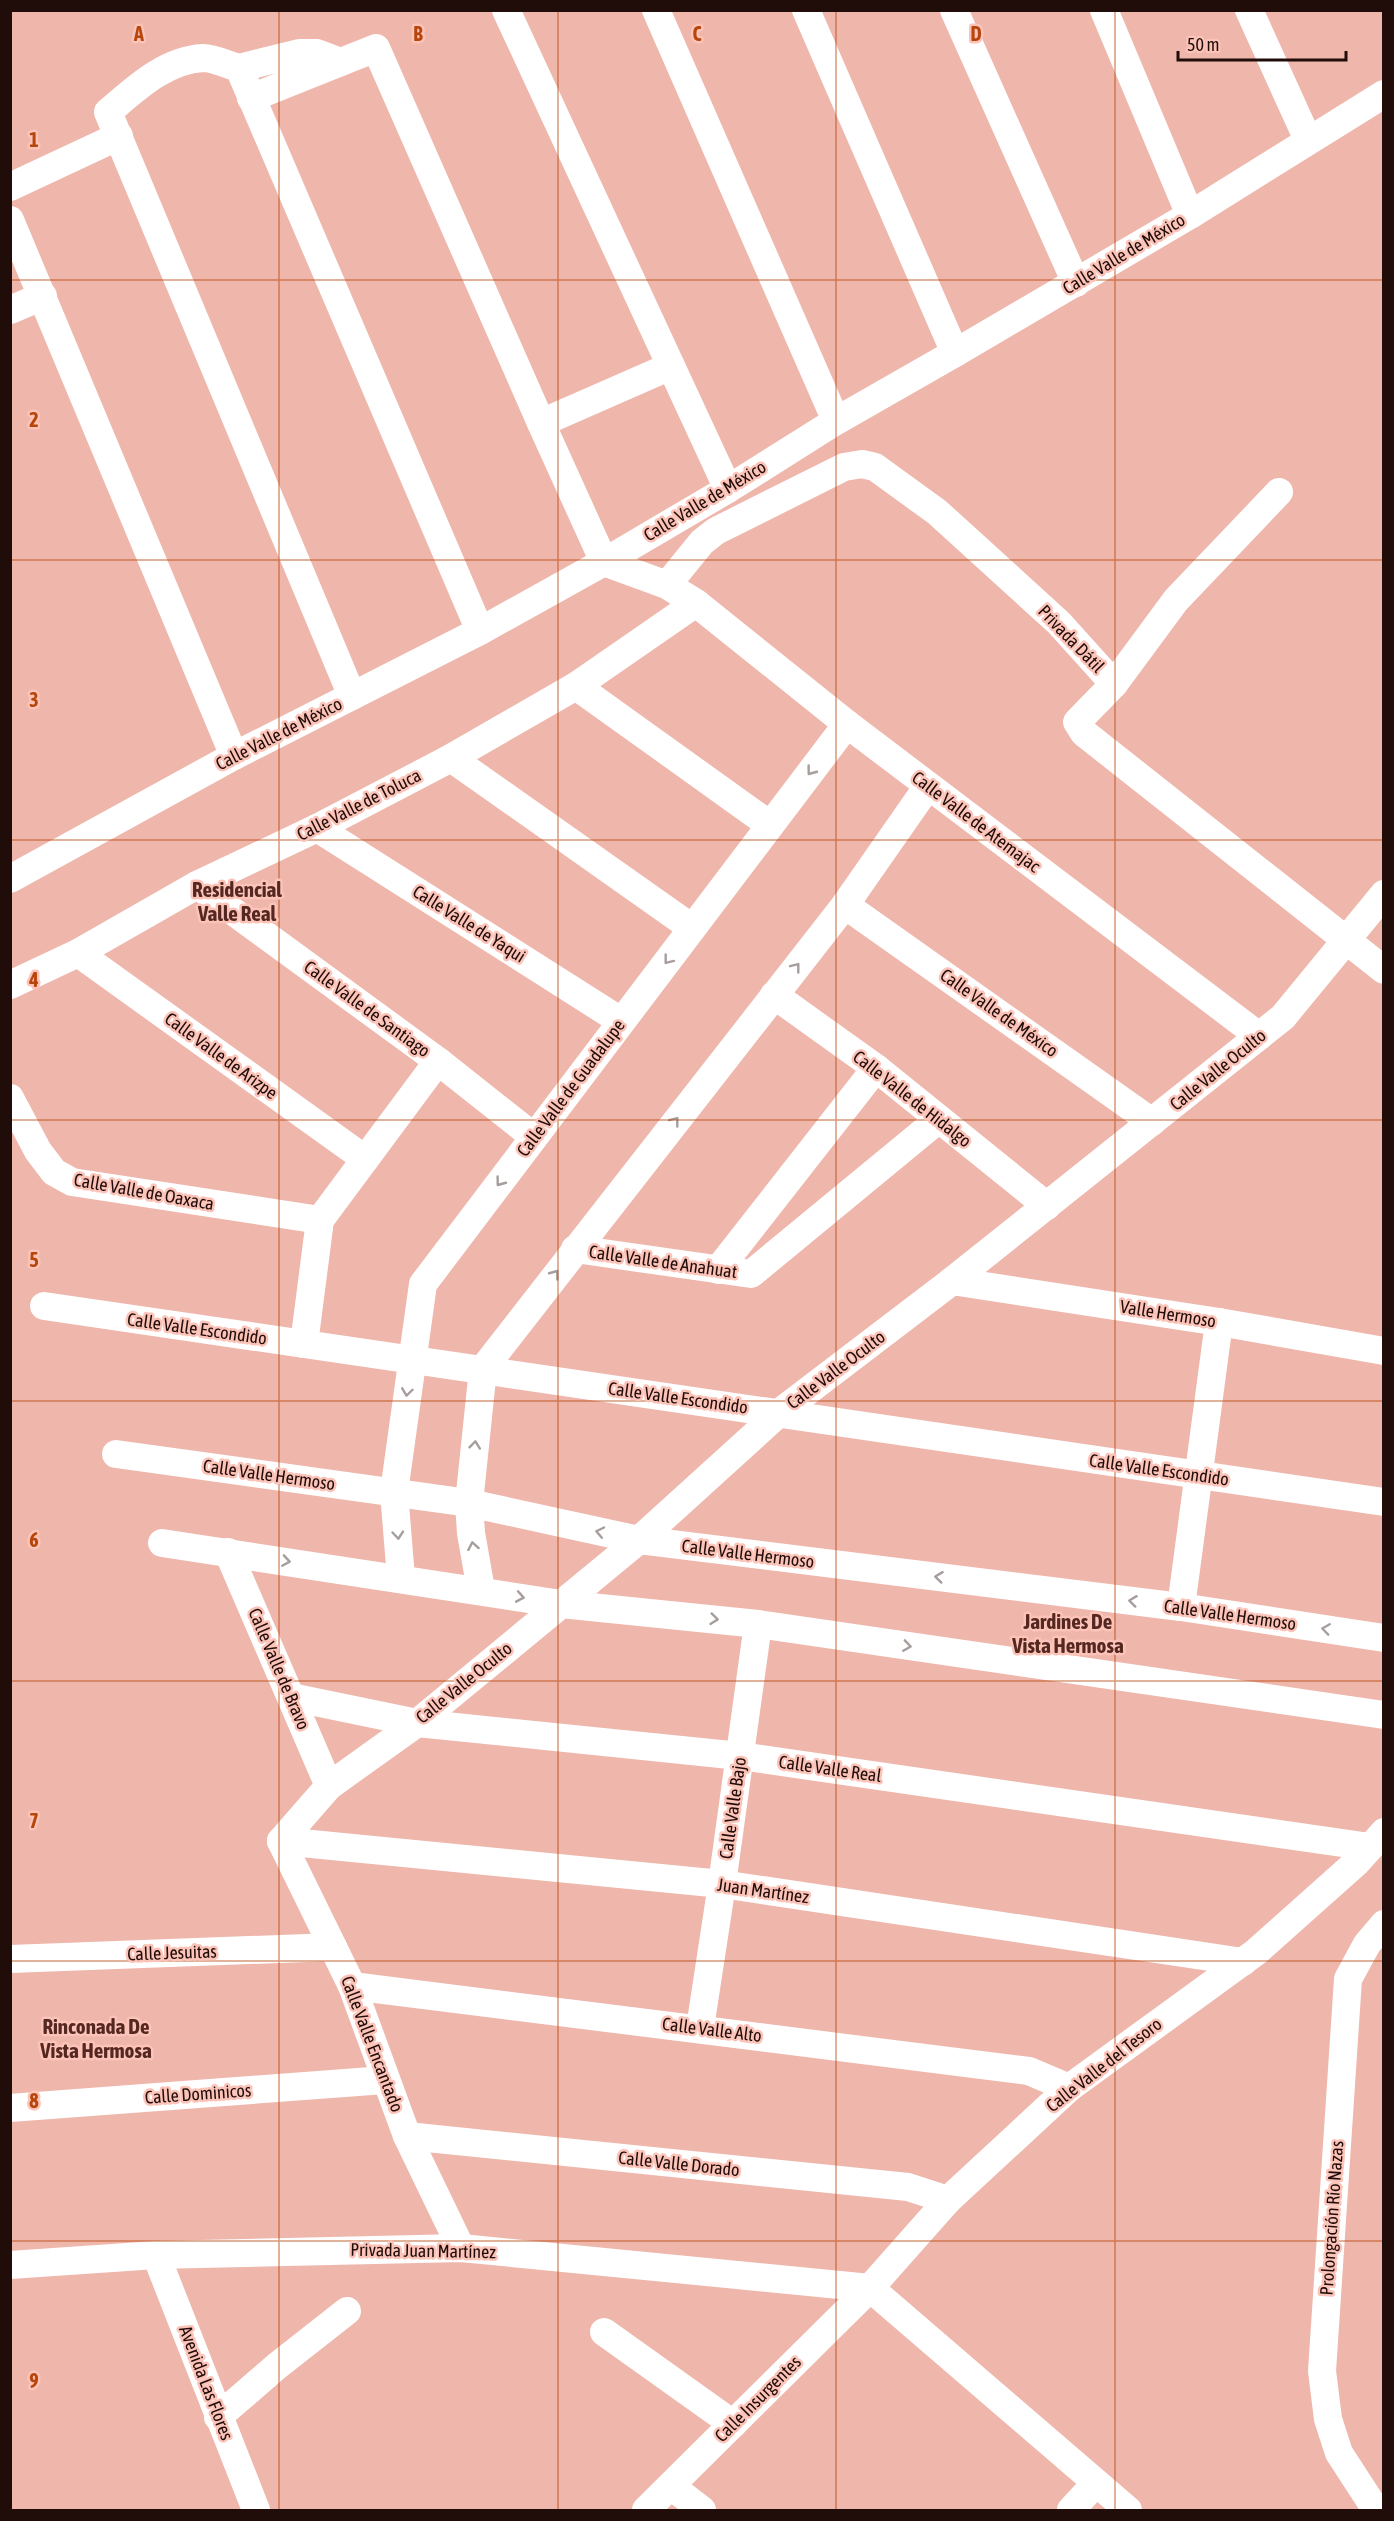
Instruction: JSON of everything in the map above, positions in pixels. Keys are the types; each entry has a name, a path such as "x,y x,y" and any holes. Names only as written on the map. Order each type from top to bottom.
{"street":[{"path":"506,10 728,489"},
{"path":"656,10 836,421"},
{"path":"806,10 955,353"},
{"path":"954,10 1076,283"},
{"path":"1104,10 1190,215"},
{"path":"1249,10 1308,140"},
{"path":"250,98 376,48 604,562"},
{"path":"22,181 114,124 130,93 168,66 204,58 239,68 299,53 317,53 341,62"},
{"path":"239,68 480,631"},
{"name":"Calle Valle de México","path":"10,879 234,756 480,631 604,562 728,489 836,421 1190,215 1383,94"},
{"path":"114,124 352,696"},
{"path":"10,220 234,756"},
{"path":"10,310 43,296"},
{"path":"541,423 671,366"},
{"name":"Privada Dátil","path":"667,585 702,542 716,531 844,467 862,464 875,467 937,512 1059,623 1114,684 1077,722 1084,733 1383,970"},
{"path":"1114,684 1176,600 1279,492"},
{"name":"Calle Valle de Atemajac","path":"604,562 667,585 696,603 847,724 1259,1036"},
{"name":"Calle Valle de Toluca","path":"10,985 78,953 197,885 317,828 451,758 576,686 696,603"},
{"path":"576,686 770,825"},
{"name":"Calle Valle de Guadalupe","path":"401,1578 393,1492 423,1284 847,724"},
{"path":"451,758 692,928"},
{"path":"481,1590 471,1533 469,1503 483,1369 845,905 928,786"},
{"name":"Calle Valle de Yaqui","path":"317,828 621,1021"},
{"name":"Calle Valle de Santiago","path":"197,885 438,1061 534,1137"},
{"name":"Calle Valle Oculto","path":"281,1841 329,1786 417,1723 639,1540 779,1413 952,1281 1283,1017 1383,894"},
{"name":"Calle Valle de México","path":"845,905 1152,1122"},
{"name":"Calle Valle de Arizpe","path":"78,953 365,1160"},
{"name":"Calle Valle de Hidalgo","path":"774,995 876,1068 1047,1206"},
{"path":"304,1344 320,1220 438,1061"},
{"path":"718,1270 876,1068"},
{"name":"Calle Valle de Oaxaca","path":"10,1098 38,1151 54,1172 72,1182 320,1220"},
{"name":"Calle Valle de Anahuat","path":"575,1249 751,1274 939,1119"},
{"name":"Valle Hermoso","path":"952,1281 1219,1322 1383,1351"},
{"name":"Calle Valle Escondido","path":"44,1306 1383,1503"},
{"path":"1181,1607 1219,1322"},
{"name":"Calle Valle Hermoso","path":"116,1454 469,1503 639,1540 1181,1607 1383,1638"},
{"path":"162,1543 561,1604 758,1624 1383,1715"},
{"name":"Calle Valle de Bravo","path":"228,1552 329,1786"},
{"name":"Calle Valle Bajo","path":"700,2028 758,1624"},
{"name":"Calle Valle Real","path":"291,1697 417,1723 740,1756 1370,1847"},
{"name":"Juan Martínez","path":"281,1841 722,1884 1243,1962"},
{"name":"Calle Valle Encantado","path":"281,1841 352,1986 407,2136 461,2248"},
{"name":"Calle Valle del Tesoro","path":"870,2288 948,2200 1069,2088 1243,1962 1370,1847"},
{"name":"Prolongación Río Nazas","path":"1376,2511 1340,2452 1328,2419 1322,2371 1348,1979 1367,1944 1383,1923"},
{"name":"Calle Jesuitas","path":"10,1959 333,1947"},
{"name":"Calle Valle Alto","path":"352,1986 1029,2071 1069,2088"},
{"name":"Calle Dominicos","path":"10,2108 385,2080"},
{"name":"Calle Valle Dorado","path":"407,2136 908,2187 948,2200"},
{"name":"Privada Juan Martínez","path":"10,2265 156,2255 461,2248 870,2288"},
{"name":"Avenida Las Flores","path":"156,2255 256,2511"},
{"path":"870,2288 1128,2511"},
{"name":"Calle Insurgentes","path":"646,2511 870,2288"},
{"path":"218,2417 277,2366 347,2311"},
{"path":"604,2332 733,2424"},
{"path":"1071,2511 1096,2483"},
{"path":"671,2486 702,2511"}],"district":[{"name":"Residencial Valle Real","path":"237,902"},
{"name":"Jardines De Vista Hermosa","path":"1068,1634"},
{"name":"Rinconada De Vista Hermosa","path":"96,2039"}]}
